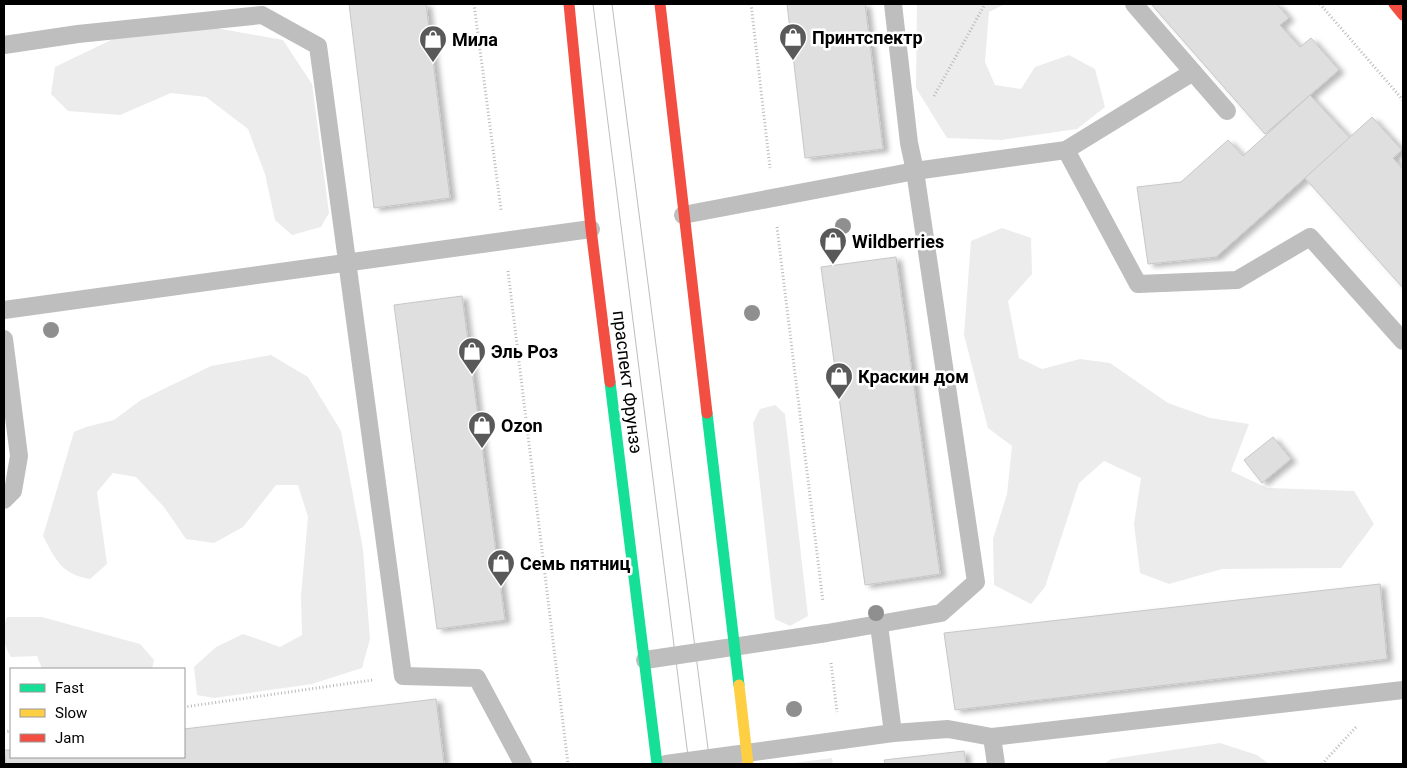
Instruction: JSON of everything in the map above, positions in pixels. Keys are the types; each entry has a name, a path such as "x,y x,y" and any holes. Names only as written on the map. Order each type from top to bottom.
{"main road":[{"name":"праспект Фрунзэ","path":"569,4 590,229 646,660 657,764"},
{"path":"660,4 747,759"},
{"path":"1394,4 1403,15"}],"lane":[{"path":"646,660 735,648 941,613 976,582 915,171 909,143 893,4"},
{"path":"1134,4 1227,111"},
{"path":"4,45 78,34 262,15 318,46 404,676 477,678 523,764"},
{"path":"683,215 915,171 1066,150 1193,72"},
{"path":"1066,150 1138,284 1237,280 1310,237 1403,342"},
{"path":"4,310 590,229"},
{"path":"4,339 19,456 13,491 4,500"},
{"path":"879,625 893,733"},
{"path":"666,764 747,759 841,740 893,733 948,730 992,737 1403,690"},
{"path":"992,737 996,764"}],"path":[{"path":"474,4 505,241 568,764"},
{"path":"751,4 773,198 841,740"},
{"path":"933,99 985,4"},
{"path":"1320,4 1403,100"},
{"path":"185,707 404,676"}],"shaded area":[{"path":"917,4 1005,4 989,12 985,62 995,85 1021,89 1035,67 1069,55 1095,69 1105,107 1077,129 1001,140 947,138 916,88"},
{"path":"216,28 283,40 312,84 329,213 321,227 292,235 275,220 265,174 248,129 206,97 171,93 120,115 68,111 51,94 55,67 113,39"},
{"path":"1002,228 1031,238 1032,274 1008,301 1019,358 1042,369 1080,359 1110,363 1168,403 1210,418 1249,424 1231,471 1267,488 1354,491 1374,524 1341,568 1222,569 1169,584 1140,573 1134,524 1141,478 1104,461 1079,483 1045,587 1031,604 994,585 993,539 1007,494 1012,446 988,428 964,335 971,241"},
{"path":"271,355 308,377 341,431 363,549 370,639 362,668 312,684 214,698 197,695 194,667 216,647 243,634 280,647 302,635 301,596 308,517 298,485 276,485 243,527 214,543 186,539 164,507 136,477 113,473 97,492 107,564 90,579 72,574 60,565 43,536 74,432 114,420 141,400 211,366"},
{"path":"775,405 785,414 808,616 790,626 775,619 753,423 760,409"},
{"path":"7,617 42,617 140,644 154,660 152,668 42,668 37,656 11,657 6,647 4,627"},
{"path":"1220,743 1257,755 1269,764 1104,764 1111,759"},
{"path":"832,758 833,764 786,764"}],"building":[{"path":"349,4 426,4 450,198 374,208"},
{"path":"787,4 865,4 883,149 805,158"},
{"path":"1151,4 1277,4 1289,18 1280,25 1300,47 1311,38 1339,70 1265,134"},
{"path":"1310,95 1350,138 1216,257 1148,264 1137,187 1181,182 1228,140 1243,156"},
{"path":"1372,117 1402,150 1393,158 1403,169 1403,288 1305,178"},
{"path":"896,257 940,574 865,585 821,267"},
{"path":"462,296 505,620 437,629 394,305"},
{"path":"1273,437 1291,459 1262,483 1244,460"},
{"path":"1380,584 1387,659 955,710 944,633"},
{"path":"436,699 444,764 6,764 4,750 10,750 10,758 185,758 185,729"},
{"path":"964,751 966,764 885,764 884,760"}],"tram line":[{"path":"593,4 689,764"},
{"path":"612,4 710,764"}],"traffic: fast":[{"path":"610,382 657,764"},
{"path":"707,413 739,685"}],"traffic: slow":[{"path":"739,685 748,764"}],"traffic: jam":[{"path":"569,4 591,229 610,382"},
{"path":"660,4 707,413"},
{"path":"1394,4 1403,15"}],"place":[{"name":"Принтспектр","path":"793,61"},
{"name":"Мила","path":"433,63"},
{"name":"Wildberries","path":"833,265"},
{"name":"Эль Роз","path":"472,375"},
{"name":"Краскин дом","path":"839,400"},
{"name":"Ozon","path":"482,449"},
{"name":"Семь пятниц","path":"501,587"}]}
